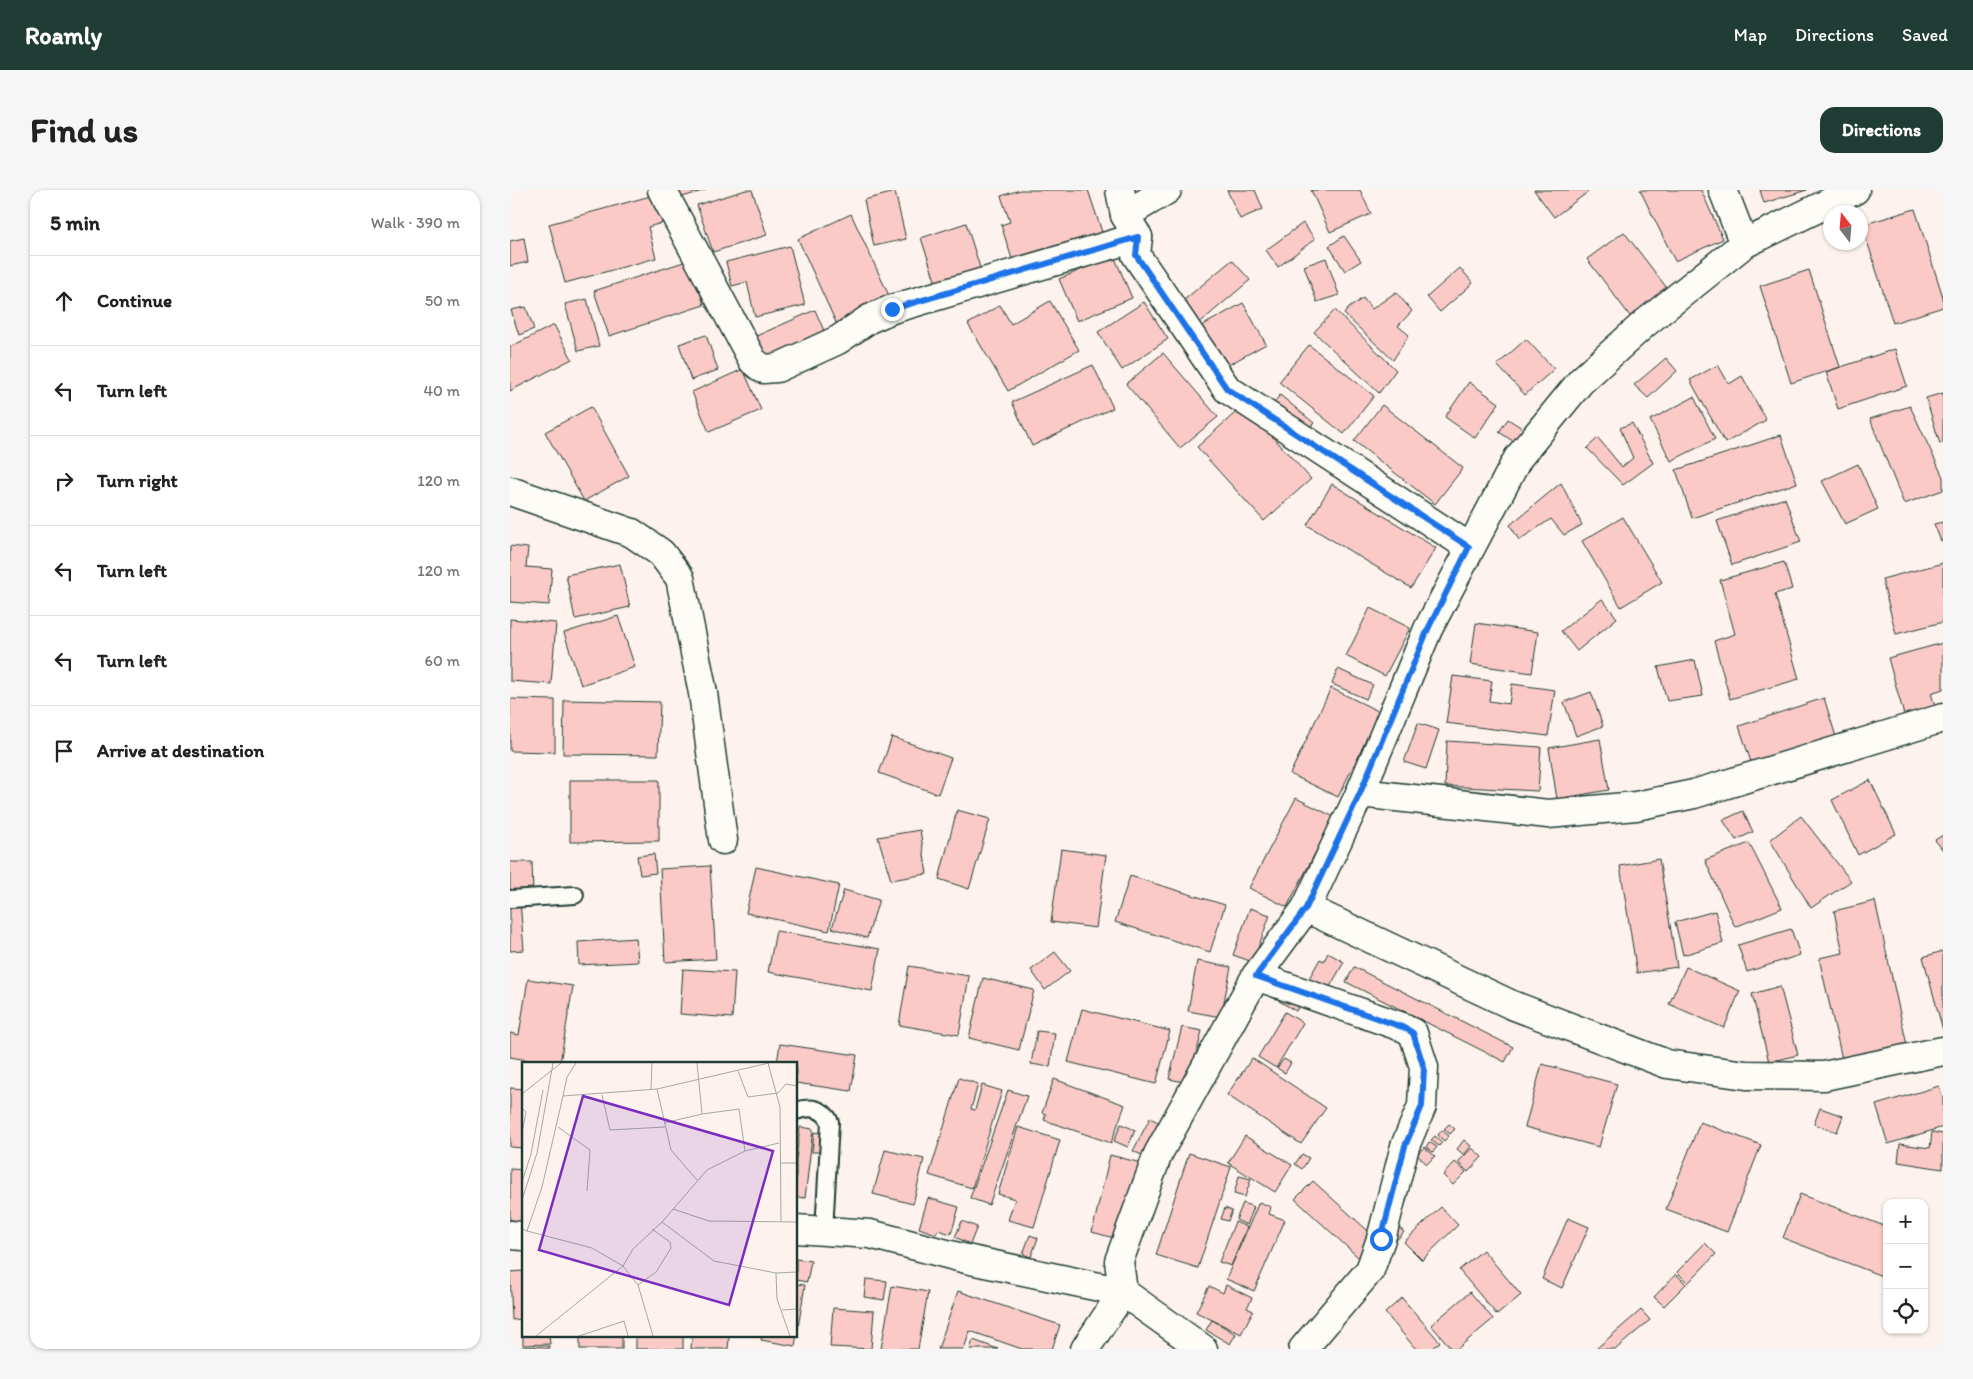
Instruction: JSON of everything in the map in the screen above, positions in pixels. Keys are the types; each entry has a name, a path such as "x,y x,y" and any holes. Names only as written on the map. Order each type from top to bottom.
{"street":[{"path":"662,190 753,361 763,369 777,368 838,340 869,319 892,309 1128,214 1168,190"},
{"path":"1723,190 1744,244"},
{"path":"1086,1349 1122,1292 1119,1261 1158,1154 1256,976 1306,908 1360,793 1428,629 1469,547 1518,458 1581,381 1644,324 1744,244 1855,190"},
{"path":"1128,214 1136,255 1227,389 1469,547"},
{"path":"510,491 632,533 660,553 680,578 703,693 722,840"},
{"path":"1360,793 1548,814 1636,806 1694,794 1943,718"},
{"path":"1306,908 1512,1005 1667,1064 1746,1075 1824,1076 1943,1051"},
{"path":"1256,976 1405,1028 1413,1033 1424,1068 1422,1106 1405,1146 1381,1239 1370,1270 1303,1349"},
{"path":"798,1228 870,1234 966,1259 1122,1292 1203,1349"}],"lane":[{"path":"510,898 575,896"},
{"path":"798,1110 816,1109 824,1112 830,1122 824,1230"}],"building":[{"path":"677,190 706,190 679,198"},
{"path":"746,190 752,190 767,235 713,252 697,205"},
{"path":"1020,190 1088,190 1103,235 1014,265 1001,225 1010,222 1001,196"},
{"path":"1227,190 1255,190 1263,209 1240,219"},
{"path":"1311,190 1360,190 1371,214 1330,232"},
{"path":"1534,190 1587,190 1588,192 1554,217"},
{"path":"1640,190 1701,190 1723,239 1675,261"},
{"path":"1760,190 1807,190 1764,203"},
{"path":"895,192 906,239 874,246 864,200"},
{"path":"654,195 662,223 648,227 656,258 565,283 549,224"},
{"path":"1915,209 1943,297 1943,307 1893,323 1868,244 1868,223"},
{"path":"851,214 892,302 838,327 798,239"},
{"path":"966,223 982,274 938,289 921,238"},
{"path":"1303,223 1315,239 1278,267 1266,250"},
{"path":"1624,232 1670,292 1633,320 1587,259"},
{"path":"1344,236 1361,261 1345,271 1329,246"},
{"path":"524,238 528,262 510,266 510,241"},
{"path":"790,246 805,305 755,317 747,282 732,286 726,262"},
{"path":"1114,256 1132,298 1077,321 1059,279"},
{"path":"1326,258 1339,295 1317,302 1304,266"},
{"path":"690,260 704,305 609,336 594,291"},
{"path":"1232,260 1250,280 1196,326 1178,305"},
{"path":"1460,268 1473,283 1440,312 1427,297"},
{"path":"1809,270 1840,367 1791,383 1760,286"},
{"path":"1396,292 1412,311 1398,326 1409,335 1393,360 1344,314 1363,298 1372,309"},
{"path":"587,299 599,346 578,351 565,304"},
{"path":"1050,301 1079,350 1008,391 968,324 1000,305 1011,324"},
{"path":"1144,302 1168,339 1122,370 1098,332"},
{"path":"1243,303 1266,344 1221,369 1198,328"},
{"path":"526,307 534,329 519,335 511,310"},
{"path":"815,310 828,340 767,366 754,337"},
{"path":"1335,310 1396,370 1379,393 1314,332"},
{"path":"554,325 572,359 510,391 510,347"},
{"path":"706,335 718,370 691,380 679,344"},
{"path":"1526,339 1554,369 1525,395 1497,365"},
{"path":"1309,345 1374,396 1344,434 1279,382"},
{"path":"1895,349 1907,386 1838,409 1826,372"},
{"path":"1163,353 1218,417 1180,448 1126,384"},
{"path":"1666,358 1677,371 1648,398 1634,385"},
{"path":"1093,365 1113,408 1032,446 1012,402"},
{"path":"1718,365 1729,384 1742,376 1766,420 1725,443 1690,380"},
{"path":"743,369 761,410 709,432 692,392"},
{"path":"1469,382 1499,403 1475,438 1445,417"},
{"path":"1943,393 1943,443 1940,444 1926,398"},
{"path":"1280,395 1314,423 1306,431 1272,405"},
{"path":"1694,397 1715,439 1671,461 1650,420"},
{"path":"1244,405 1311,479 1264,521 1197,447"},
{"path":"1382,405 1463,468 1435,504 1354,441"},
{"path":"1910,406 1943,477 1943,490 1904,504 1870,419"},
{"path":"591,407 629,476 584,501 545,432"},
{"path":"1508,419 1528,432 1519,445 1499,432"},
{"path":"1632,423 1653,463 1623,485 1587,448 1598,438 1622,467 1633,458 1620,428"},
{"path":"1781,435 1797,483 1692,518 1676,470"},
{"path":"1858,464 1878,509 1845,524 1822,481"},
{"path":"1561,483 1582,525 1564,535 1551,519 1519,540 1510,525"},
{"path":"1332,484 1436,548 1411,588 1307,525"},
{"path":"1785,498 1801,542 1732,565 1717,521"},
{"path":"1623,517 1662,582 1621,607 1582,541"},
{"path":"1943,522 1943,541 1941,541 1934,524"},
{"path":"510,546 528,548 526,567 552,569 549,605 510,602"},
{"path":"1784,562 1792,589 1775,594 1799,679 1730,699 1714,641 1735,634 1720,580"},
{"path":"1943,563 1943,622 1896,634 1882,579"},
{"path":"620,564 630,607 575,619 566,575"},
{"path":"1602,599 1617,618 1577,651 1561,631"},
{"path":"1370,608 1410,628 1385,676 1346,656"},
{"path":"618,616 635,667 581,685 564,633"},
{"path":"510,619 556,623 551,684 510,681"},
{"path":"1476,623 1538,632 1532,673 1470,664"},
{"path":"1943,643 1943,689 1931,693 1937,713 1906,722 1888,658"},
{"path":"1695,660 1703,696 1667,701 1658,667"},
{"path":"1338,669 1373,685 1366,699 1332,684"},
{"path":"1453,676 1492,681 1489,701 1509,704 1512,684 1555,690 1548,736 1446,723"},
{"path":"1331,688 1380,712 1338,797 1290,774"},
{"path":"1591,692 1603,726 1576,736 1564,702"},
{"path":"1824,698 1837,740 1753,768 1739,726"},
{"path":"510,699 555,700 555,752 510,751"},
{"path":"564,700 660,702 658,755 563,754"},
{"path":"1418,723 1439,730 1426,769 1404,762"},
{"path":"892,737 951,758 938,794 879,773"},
{"path":"1600,739 1609,790 1557,799 1549,748"},
{"path":"1447,741 1541,747 1538,791 1445,786"},
{"path":"570,780 659,780 659,841 570,842"},
{"path":"1870,780 1896,834 1858,855 1832,800"},
{"path":"1296,798 1334,817 1287,907 1249,888"},
{"path":"957,810 990,819 969,889 939,879"},
{"path":"1743,811 1753,832 1736,840 1723,820"},
{"path":"1801,816 1851,881 1811,908 1770,840"},
{"path":"920,830 927,874 891,880 878,837"},
{"path":"1943,835 1943,850 1935,840"},
{"path":"1749,843 1782,908 1735,927 1705,860"},
{"path":"1061,849 1106,855 1096,928 1051,922"},
{"path":"654,854 656,873 640,875 637,856"},
{"path":"1659,859 1677,967 1637,973 1620,866"},
{"path":"510,862 532,862 533,895 510,895"},
{"path":"710,866 716,959 665,962 660,869"},
{"path":"756,867 839,885 829,931 746,913"},
{"path":"1130,876 1225,905 1210,952 1115,922"},
{"path":"844,890 879,900 867,938 832,928"},
{"path":"520,901 524,950 510,951 510,902"},
{"path":"1875,901 1907,1045 1842,1059 1819,958 1843,953 1834,911"},
{"path":"1250,908 1270,915 1253,962 1233,955"},
{"path":"1715,911 1723,943 1683,955 1675,922"},
{"path":"1791,929 1800,955 1747,972 1738,945"},
{"path":"776,931 880,949 872,991 768,972"},
{"path":"636,938 638,962 579,965 578,942"},
{"path":"1943,951 1943,1030 1923,957"},
{"path":"1055,952 1070,971 1045,990 1031,970"},
{"path":"1328,953 1344,962 1327,992 1307,982 1320,959 1324,961"},
{"path":"1197,961 1231,967 1221,1017 1188,1011"},
{"path":"909,966 969,976 959,1035 899,1025"},
{"path":"1354,967 1513,1047 1505,1062 1346,982"},
{"path":"1686,967 1740,991 1724,1028 1669,1004"},
{"path":"683,969 735,972 732,1018 680,1014"},
{"path":"983,978 1034,990 1019,1050 969,1038"},
{"path":"528,979 573,986 560,1062 540,1062 510,1057 510,1033 519,1035"},
{"path":"1780,986 1798,1055 1769,1062 1752,994"},
{"path":"1285,991 1302,1001 1296,1011 1279,1001"},
{"path":"1082,1009 1170,1031 1156,1084 1068,1062"},
{"path":"1285,1012 1303,1023 1276,1068 1258,1057"},
{"path":"1182,1027 1202,1031 1189,1083 1169,1079"},
{"path":"1037,1031 1055,1033 1050,1067 1031,1064"},
{"path":"780,1044 857,1055 851,1091 798,1083 798,1062 777,1062"},
{"path":"1252,1058 1326,1108 1301,1144 1227,1095"},
{"path":"1284,1059 1291,1063 1285,1073 1277,1068"},
{"path":"1542,1064 1617,1084 1599,1147 1525,1127"},
{"path":"959,1078 978,1084 971,1109 975,1110 982,1085 1002,1091 972,1188 929,1175"},
{"path":"1054,1079 1125,1105 1111,1143 1044,1120 1046,1114 1042,1113"},
{"path":"1939,1086 1943,1098 1943,1127 1888,1144 1876,1105"},
{"path":"510,1088 522,1089 522,1148 510,1147"},
{"path":"1008,1090 1027,1096 989,1205 970,1198"},
{"path":"1820,1108 1843,1116 1837,1132 1814,1124"},
{"path":"1150,1118 1164,1125 1148,1158 1133,1151"},
{"path":"1700,1122 1761,1145 1727,1232 1666,1209"},
{"path":"1121,1124 1135,1130 1128,1147 1114,1141"},
{"path":"1449,1124 1455,1129 1450,1134 1444,1129"},
{"path":"800,1127 813,1129 805,1198 798,1197 798,1144"},
{"path":"1018,1127 1060,1140 1034,1227 1008,1220 1015,1199 998,1194"},
{"path":"1442,1130 1449,1136 1444,1141 1438,1135"},
{"path":"814,1132 822,1133 821,1152 812,1152"},
{"path":"1932,1132 1943,1134 1943,1169 1898,1162 1900,1144 1930,1148"},
{"path":"1245,1136 1292,1165 1275,1192 1228,1163"},
{"path":"1435,1136 1442,1142 1439,1146 1431,1140"},
{"path":"1464,1140 1471,1146 1464,1155 1457,1149"},
{"path":"1429,1142 1437,1147 1433,1152 1426,1147"},
{"path":"1424,1147 1435,1156 1427,1164 1417,1155"},
{"path":"1472,1148 1482,1157 1468,1172 1458,1162"},
{"path":"885,1150 924,1159 913,1204 873,1194"},
{"path":"1189,1153 1231,1167 1198,1268 1156,1255"},
{"path":"1302,1154 1309,1158 1302,1169 1295,1164"},
{"path":"1110,1155 1145,1164 1125,1241 1092,1232"},
{"path":"1455,1162 1466,1172 1453,1185 1443,1175"},
{"path":"510,1169 522,1170 522,1221 510,1220"},
{"path":"1239,1176 1251,1179 1245,1197 1234,1194"},
{"path":"1313,1181 1377,1239 1359,1258 1295,1199"},
{"path":"1800,1194 1883,1225 1883,1273 1882,1276 1783,1238"},
{"path":"928,1198 959,1207 951,1234 938,1230 936,1234 919,1228"},
{"path":"1259,1202 1271,1207 1269,1214 1285,1220 1254,1291 1226,1279"},
{"path":"1243,1203 1254,1207 1247,1225 1236,1220"},
{"path":"1441,1207 1458,1225 1422,1260 1404,1242"},
{"path":"1225,1208 1232,1211 1228,1221 1221,1219"},
{"path":"1568,1218 1589,1227 1562,1288 1542,1279"},
{"path":"962,1221 977,1227 970,1244 955,1237"},
{"path":"1235,1222 1247,1227 1231,1266 1219,1262"},
{"path":"1395,1224 1404,1232 1394,1243"},
{"path":"1030,1235 1038,1238 1031,1257 1023,1254"},
{"path":"1705,1243 1716,1254 1688,1283 1677,1272"},
{"path":"1483,1250 1521,1295 1497,1315 1459,1270"},
{"path":"798,1259 811,1261 807,1282 798,1280"},
{"path":"522,1271 522,1319 512,1320 510,1272"},
{"path":"1676,1274 1686,1284 1664,1306 1654,1297"},
{"path":"866,1279 887,1281 884,1300 864,1297"},
{"path":"798,1284 805,1285 798,1328"},
{"path":"1226,1285 1252,1298 1247,1308 1253,1311 1241,1334 1196,1312 1209,1286 1223,1293"},
{"path":"892,1286 928,1292 918,1349 881,1349"},
{"path":"958,1291 1060,1325 1052,1349 1022,1349 970,1331 964,1349 938,1349"},
{"path":"1470,1292 1493,1319 1457,1349 1452,1349 1431,1325"},
{"path":"1402,1298 1440,1342 1431,1349 1416,1349 1385,1313"},
{"path":"833,1308 874,1311 871,1349 830,1347"},
{"path":"1641,1310 1650,1320 1616,1349 1596,1349"},
{"path":"1212,1320 1236,1334 1230,1344 1206,1330"},
{"path":"523,1336 549,1336 550,1344 523,1345"},
{"path":"580,1336 622,1336 622,1349 580,1349"},
{"path":"636,1336 683,1336 683,1349 636,1349"},
{"path":"692,1336 729,1336 728,1349 691,1349"},
{"path":"762,1336 797,1336 795,1346 761,1340"},
{"path":"973,1340 998,1349 970,1349"},
{"path":"549,1346 549,1349 521,1349 521,1347"}],"route":[{"path":"892,309 1138,237 1136,255 1227,389 1469,547 1428,629 1360,793 1306,908 1256,976 1405,1028 1413,1033 1424,1068 1422,1106 1405,1146 1381,1239"}]}
